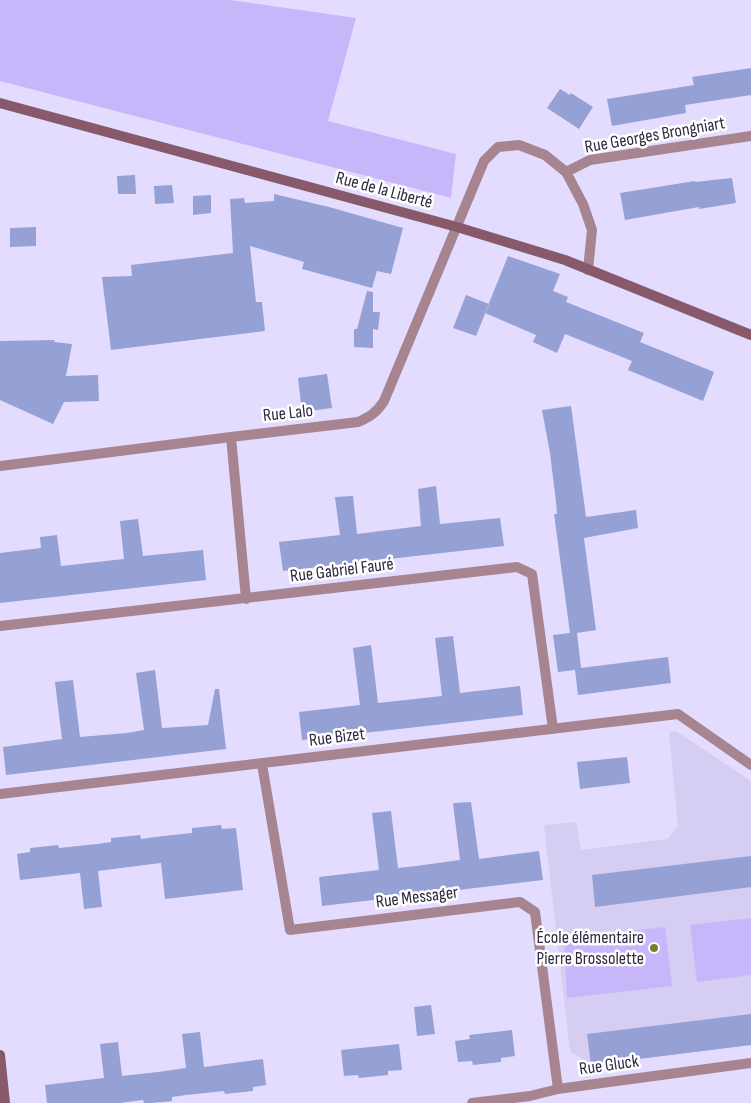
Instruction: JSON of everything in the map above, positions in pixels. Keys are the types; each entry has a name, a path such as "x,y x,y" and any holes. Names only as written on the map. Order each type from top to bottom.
{"street":[{"name":"Rue de la Liberté","path":"0,103 457,227 565,260 751,335"},
{"name":"Rue Georges Brongniart","path":"566,172 590,160 751,136"},
{"name":"Rue Lalo","path":"0,466 231,436 358,422 369,418 384,401 484,161 498,147 519,145 545,155 566,172"},
{"path":"566,172 583,204 592,230 588,270"},
{"path":"231,436 246,599"},
{"name":"Rue Gabriel Fauré","path":"0,626 517,567 532,574 552,729"},
{"name":"Rue Bizet","path":"0,794 678,714 751,765"},
{"name":"Rue Messager","path":"262,764 290,930 520,902 536,912 558,1089"},
{"path":"0,1055 5,1103"},
{"name":"Rue Gluck","path":"472,1103 530,1096 558,1089 751,1063"}],"shaded area":[{"path":"0,0 230,0 356,18 328,121 456,154 451,198 0,81"},
{"name":"École élémentaire Pierre Brossolette","path":"676,731 751,781 751,1045 591,1065 570,1051 544,825 576,822 581,850 668,839 678,826 669,732"},
{"path":"751,918 751,975 697,982 690,925"},
{"path":"665,927 672,986 567,998 564,939"}],"building":[{"path":"751,68 751,95 685,105 686,113 612,126 607,99 694,85 692,77"},
{"path":"560,89 570,95 571,93 593,107 579,129 547,108"},
{"path":"135,175 136,194 118,194 117,176"},
{"path":"732,178 736,203 699,209 699,207 625,220 620,193 695,181"},
{"path":"172,185 174,203 155,204 154,186"},
{"path":"274,194 403,228 391,274 377,271 372,288 302,269 304,262 250,246 256,302 262,302 265,331 111,350 102,277 132,276 131,265 233,253 230,199 244,198 245,203 274,201"},
{"path":"211,195 211,213 193,215 193,196"},
{"path":"36,227 36,246 10,247 10,228"},
{"path":"508,256 560,274 553,291 568,297 566,302 644,333 640,342 714,372 703,401 628,370 632,361 565,334 557,353 533,342 536,335 485,313"},
{"path":"367,291 373,292 373,312 380,312 378,330 373,329 373,348 354,347 354,329 357,329"},
{"path":"466,295 489,304 476,336 453,328"},
{"path":"55,340 54,342 72,344 66,376 98,375 99,401 64,402 53,424 0,400 0,341"},
{"path":"327,374 332,408 302,412 298,378"},
{"path":"571,406 586,517 636,510 638,528 584,538 596,630 577,633 581,668 668,657 671,683 578,695 575,670 558,672 553,635 570,633 554,514 557,514 550,453 542,410"},
{"path":"436,486 440,524 500,518 504,546 283,571 279,542 340,535 335,497 353,496 357,534 421,526 418,489"},
{"path":"138,519 143,556 203,550 206,580 0,603 0,553 41,548 40,537 57,535 61,566 124,559 120,521"},
{"path":"453,636 460,693 520,686 523,715 302,740 299,712 360,705 353,648 371,645 378,703 442,696 435,638"},
{"path":"155,670 162,728 208,725 215,689 219,689 226,749 6,775 3,747 62,739 55,682 73,680 80,737 127,733 144,730 136,673"},
{"path":"627,757 630,783 580,789 577,762"},
{"path":"471,802 479,859 539,851 543,880 322,906 319,877 379,870 372,813 391,811 398,868 460,860 453,803"},
{"path":"221,825 222,829 236,828 243,890 165,899 161,863 98,871 102,907 84,909 80,873 20,880 17,854 30,852 30,848 58,845 59,848 97,844 111,842 111,838 140,835 141,839 192,833 192,828"},
{"path":"751,856 751,887 595,907 592,875"},
{"path":"431,1005 435,1034 417,1036 414,1007"},
{"path":"751,1014 751,1045 591,1065 587,1034"},
{"path":"512,1030 515,1056 501,1058 501,1062 473,1065 472,1061 458,1062 455,1041 470,1039 469,1035"},
{"path":"200,1032 204,1067 263,1059 266,1085 253,1087 253,1091 225,1094 224,1091 186,1095 172,1097 172,1101 151,1103 144,1103 143,1100 119,1103 47,1103 45,1085 104,1078 100,1044 118,1042 122,1076 158,1072 186,1068 182,1034"},
{"path":"399,1044 402,1070 388,1071 388,1075 359,1078 358,1075 344,1076 341,1050"}],"place":[{"name":"École élémentaire Pierre Brossolette","path":"654,948"}]}
